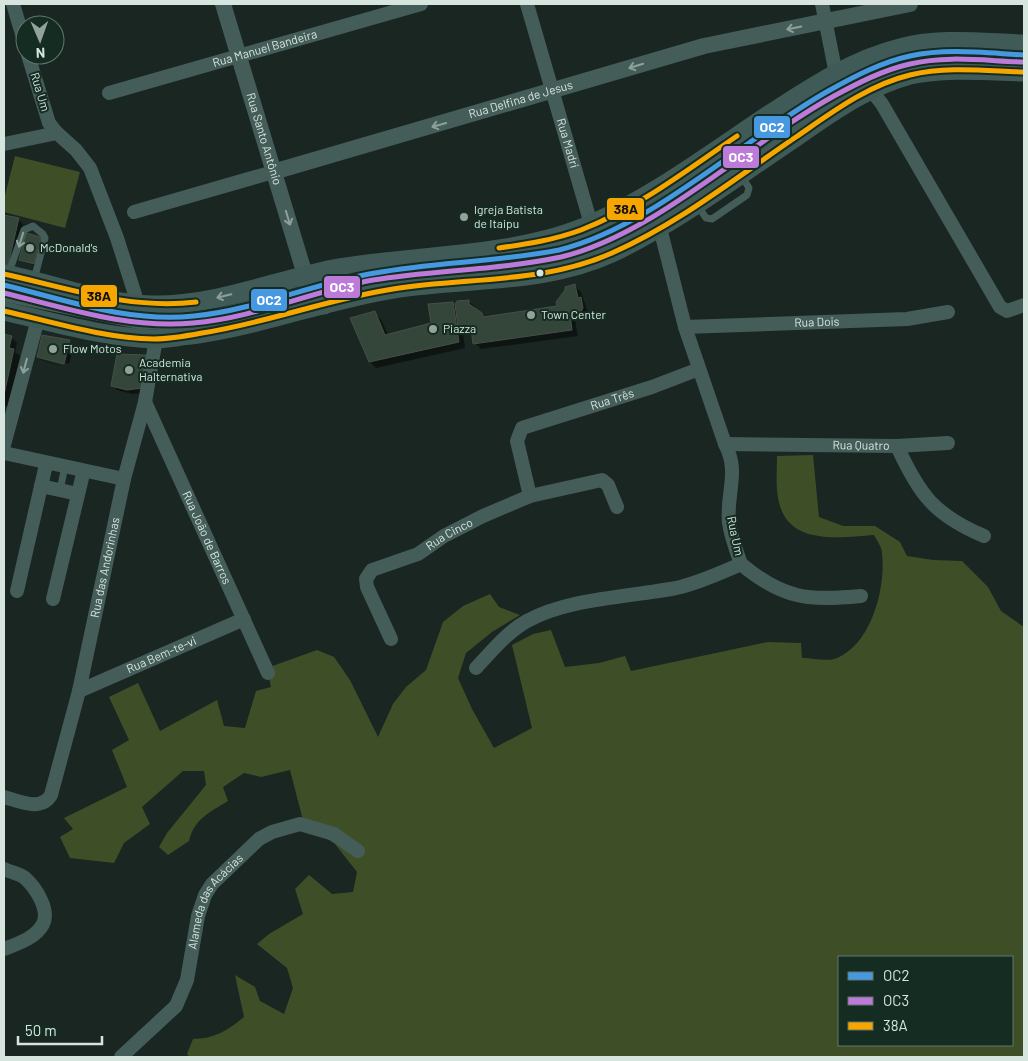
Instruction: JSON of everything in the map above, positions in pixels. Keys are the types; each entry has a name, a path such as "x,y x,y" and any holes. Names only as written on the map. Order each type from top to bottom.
{"main road":[{"path":"4,311 117,335 156,339 217,332 313,291 414,257 485,251 556,238 591,224 626,208 796,97 869,57 903,47 944,42 1024,44"},
{"path":"4,278 38,283 138,304 193,303 313,291 395,289 522,277 572,268 610,254 660,228 842,105 871,90 910,76 939,71 1024,72"}],"street":[{"name":"Rua Santo Antônio","path":"223,4 273,172 313,291"},
{"name":"Rua Manuel Bandeira","path":"110,93 421,4"},
{"name":"Rua Madri","path":"528,4 591,224"},
{"path":"822,4 836,74"},
{"name":"Rua Delfina de Jesus","path":"134,212 553,92 704,46 910,4"},
{"name":"Rua Um","path":"31,65 49,123 57,133"},
{"path":"871,90 882,104 1000,307 1007,311 1024,305"},
{"path":"4,144 57,133 76,150 90,168 130,276 138,304"},
{"name":"Rua Um","path":"476,668 494,648 525,622 544,613 567,606 678,588 702,581 741,564 730,523 732,456 725,444 685,327 660,228"},
{"path":"118,300 130,276"},
{"name":"Rua Dois","path":"685,327 907,319 948,312"},
{"path":"4,445 6,422 38,319"},
{"name":"Rua das Andorinhas","path":"4,797 34,805 43,804 51,796 79,692 124,479 145,402 156,339"},
{"name":"Rua Três","path":"530,496 517,441 518,433 525,426 652,387 699,369"},
{"name":"Rua João de Barros","path":"145,402 268,673"},
{"path":"897,446 948,443"},
{"name":"Rua Quatro","path":"725,444 897,446 909,472 925,496 940,513 959,525 984,536"},
{"path":"4,453 124,479"},
{"path":"17,591 44,469"},
{"path":"53,599 82,478"},
{"path":"530,496 602,480 608,484 617,507"},
{"path":"41,486 78,494"},
{"name":"Rua Cinco","path":"391,639 367,586 368,573 378,567 418,554 444,536 530,496"},
{"path":"741,564 774,587 795,596 816,599 861,596"},
{"name":"Rua Bem-te-vi","path":"79,692 244,620"},
{"name":"Alameda das Acácias","path":"121,1057 176,1006 187,980 198,916 205,895 212,884 259,839 272,832 300,824 334,834 358,851"},
{"path":"4,869 24,877 36,892 44,907 44,923 36,933 4,949"}],"lane":[{"path":"4,298 141,326 208,324 360,275 556,251 593,239 637,216 668,198 788,115 847,80 876,67 912,56 929,54 1024,55"},
{"path":"38,283 36,272 45,238 33,226 24,230 11,271 4,278 111,313 170,318 215,313 313,291 560,259 597,246 638,225 788,127 872,78 917,63 938,61 1024,63"},
{"path":"60,490 65,466"}],"green space":[{"path":"15,156 80,172 65,228 4,212 4,199"},
{"path":"813,455 819,517 843,526 875,526 900,542 907,556 933,560 962,561 988,587 1001,611 1024,627 1024,1057 190,1057 187,1054 193,1039 201,1039 220,1033 244,1017 235,975 255,987 260,1001 284,1014 293,988 287,968 257,944 269,934 303,914 295,889 309,875 332,894 353,892 357,872 335,844 304,824 290,770 261,777 244,773 223,787 228,801 204,817 191,833 189,841 168,855 159,847 167,833 206,785 204,771 183,771 142,807 150,824 124,843 114,863 70,858 60,837 73,829 64,818 127,787 112,750 129,740 109,697 138,683 160,731 217,700 224,726 245,728 256,691 271,687 267,668 317,650 334,657 350,680 378,737 393,704 406,687 426,670 443,622 463,606 490,594 499,607 520,615 492,632 466,653 458,678 472,709 494,748 532,728 512,645 533,634 551,630 565,667 599,663 625,656 631,671 768,642 801,643 802,658 834,659 849,651 859,640 868,627 874,613 882,582 881,548 874,535 848,537 820,536 795,528 786,519 780,506 777,494 777,456"}],"building":[{"path":"4,215 19,218 8,265 4,264"},
{"name":"McDonald's","path":"26,233 41,237 34,264 19,260"},
{"name":"Town Center","path":"575,284 578,298 581,297 583,308 581,312 570,314 572,330 473,344 471,329 461,329 458,327 455,304 457,301 469,300 469,304 482,313 483,317 557,306 556,302 565,290 565,287"},
{"name":"Piazza","path":"453,302 459,342 369,362 350,318 375,311 385,335 431,323 428,304"},
{"path":"4,334 12,336 9,348 14,349 4,395"},
{"name":"Flow Motos","path":"42,335 70,340 64,364 37,357"},
{"name":"Academia Halternativa","path":"117,354 146,355 142,388 127,390 111,386"}],"transit line":[{"name":"OC2","path":"4,285 98,309 122,313 146,316 194,316 240,308 352,277 398,269 513,257 559,250 594,238 629,222 664,202 798,109 839,85 879,66 910,56 938,52 1024,55"},
{"name":"OC3","path":"4,293 74,311 121,320 145,323 193,323 239,316 373,280 514,265 561,257 596,245 632,229 666,209 801,116 843,91 880,73 924,61 967,59 1024,62"},
{"name":"38A","path":"4,311 97,333 154,339 226,329 369,293 421,285 532,275 559,270 586,263 612,253 660,228 707,199 836,109 879,86 924,72 967,70 1024,72"},
{"name":"38A","path":"499,248 561,236 602,221 662,188 737,136"},
{"name":"38A","path":"4,274 123,300 171,304 196,302"}],"place":[{"name":"Igreja Batista de Itaipu","path":"464,217"},
{"name":"McDonald's","path":"30,248"},
{"name":"Town Center","path":"531,315"},
{"name":"Piazza","path":"433,329"},
{"name":"Flow Motos","path":"53,349"},
{"name":"Academia Halternativa","path":"129,370"}]}
